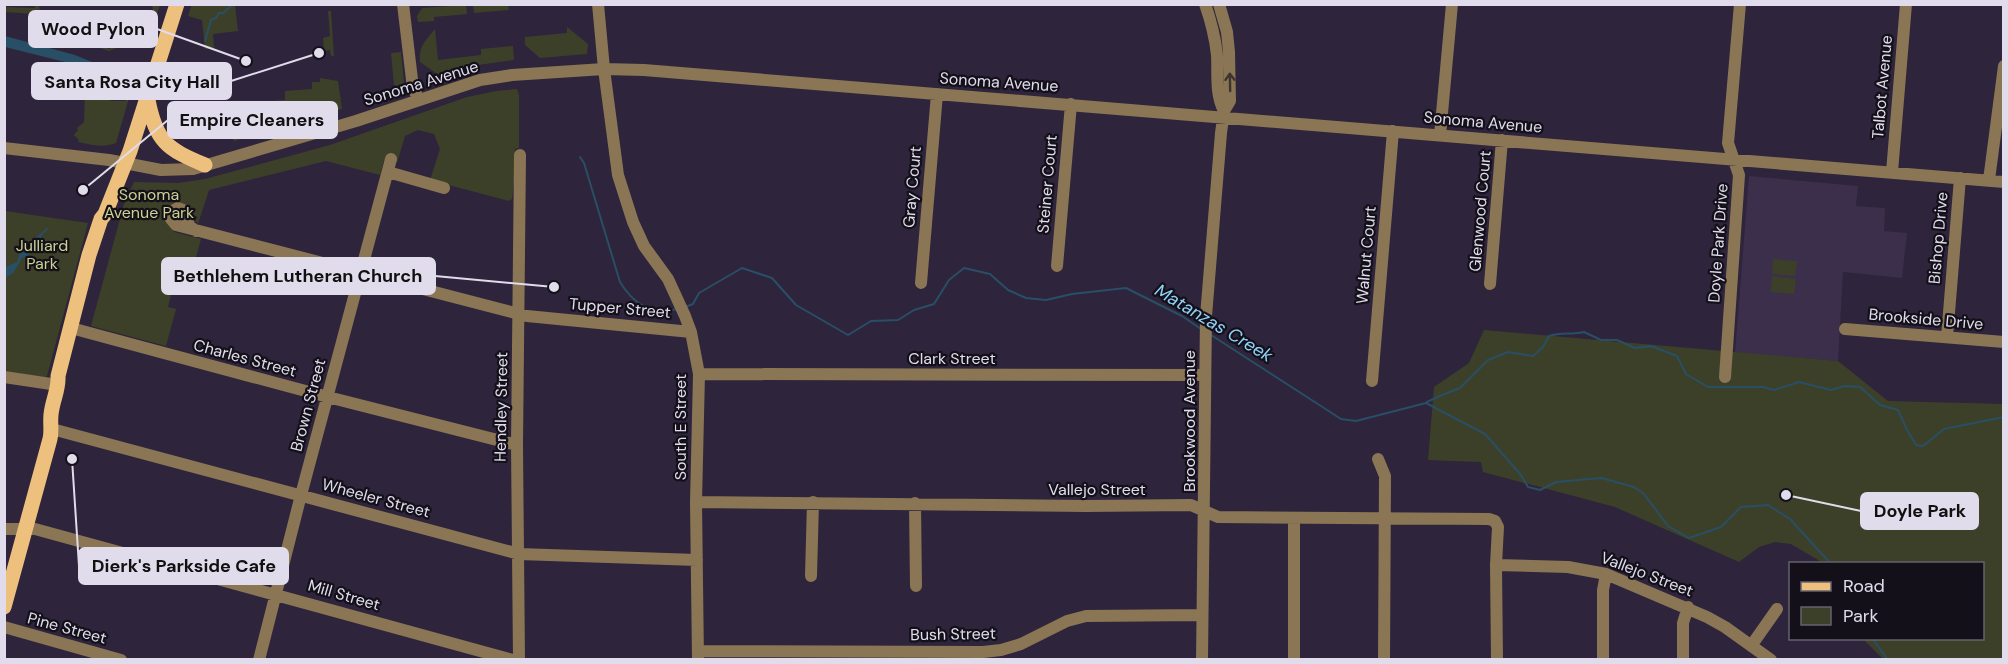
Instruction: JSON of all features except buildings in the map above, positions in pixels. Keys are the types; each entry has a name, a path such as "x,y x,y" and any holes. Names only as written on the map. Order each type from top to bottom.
{"main road":[{"path":"4,569 51,422 58,384 66,379 75,330 104,241 105,214 125,163 177,4"},
{"path":"147,98 152,121 170,149 205,165"},
{"path":"4,607 15,529"}],"street":[{"path":"403,4 413,87 419,100"},
{"name":"South E Street","path":"598,4 618,175 633,222 644,246 668,279 685,316 691,332 699,374 696,502 698,655"},
{"name":"Brookwood Avenue","path":"1202,660 1205,341 1223,114 1219,101 1212,26 1205,4"},
{"name":"Brookwood Avenue","path":"1219,4 1227,33 1229,52 1230,101 1223,114"},
{"path":"1440,135 1452,4"},
{"name":"Doyle Park Drive","path":"1725,377 1739,175 1728,143 1740,4"},
{"name":"Talbot Avenue","path":"1892,172 1906,4"},
{"path":"1989,180 2004,66"},
{"name":"Sonoma Avenue","path":"4,148 85,157 161,170 193,169 356,121 480,80 512,75 604,69 717,75 937,94 1223,114 1393,131 2004,182"},
{"name":"Gray Court","path":"921,283 937,94"},
{"name":"Steiner Court","path":"1057,266 1071,104"},
{"name":"Walnut Court","path":"1372,381 1393,131"},
{"name":"Glenwood Court","path":"1490,284 1502,140"},
{"name":"Hendley Street","path":"519,660 516,445 520,155"},
{"name":"Brown Street","path":"259,660 392,159"},
{"path":"388,172 444,188"},
{"name":"Bishop Drive","path":"1947,337 1960,178"},
{"name":"Tupper Street","path":"196,231 519,314 691,332"},
{"name":"Brookside Drive","path":"1845,329 2004,342"},
{"name":"Charles Street","path":"75,330 516,445"},
{"name":"Clark Street","path":"699,374 1205,375"},
{"path":"4,377 58,384"},
{"name":"Wheeler Street","path":"51,422 301,495 519,554 697,560"},
{"path":"1378,459 1385,476 1384,660"},
{"name":"Vallejo Street","path":"696,502 1191,505 1218,517 1489,519 1495,521 1498,527 1496,565 1568,567 1606,574 1688,607 1725,627 1771,660"},
{"path":"811,576 813,502"},
{"path":"915,503 916,586"},
{"path":"1294,518 1294,660"},
{"name":"Mill Street","path":"15,529 35,529 513,660"},
{"path":"1496,565 1497,660"},
{"path":"1603,660 1603,590 1606,574"},
{"path":"1683,660 1683,623 1688,607"},
{"path":"1751,646 1778,609"},
{"name":"Bush Street","path":"698,655 983,652 1021,644 1067,621 1086,616 1202,615"},
{"name":"Pine Street","path":"4,627 121,660"}],"shaded area":[{"path":"1749,176 1858,186 1856,206 1885,208 1884,231 1907,233 1902,278 1843,272 1838,361 1735,353"}],"green space":[{"path":"192,4 235,5 238,31 213,34 214,48 205,49 202,20 188,16"},
{"path":"35,5 39,5 40,11 54,15 56,25 54,31 110,49 112,43 132,43 132,40 147,42 144,48 126,44 109,51 53,33 50,31 48,21 34,14 5,12 5,7 35,8"},
{"path":"152,5 160,5 149,38 139,33 132,33 143,31 142,21 148,20 147,10 153,10"},
{"path":"466,5 467,14 434,17 434,21 418,22 417,16 422,8"},
{"path":"473,5 508,5 509,10 474,13"},
{"path":"328,11 331,11 334,56 331,56 330,50 324,51 323,38 330,36"},
{"path":"567,27 588,44 587,54 540,58 525,45 525,37 567,33"},
{"path":"435,29 438,60 481,55 481,49 513,46 514,60 478,65 440,76 420,62 421,48"},
{"path":"401,52 404,83 402,87 394,85 391,53"},
{"path":"320,78 338,81 342,109 234,141 225,130 224,119 241,117 259,102 285,100 285,91 312,89 312,82 320,82"},
{"name":"Sonoma Avenue Park","path":"517,89 519,148 515,149 512,199 509,201 430,180 440,149 434,134 418,130 405,136 397,163 384,160 380,175 326,161 209,190 198,224 195,220 198,217 192,215 181,204 174,229 174,232 201,239 187,290 173,287 168,307 176,309 166,346 91,326 124,204 134,182 178,183 205,179 330,145 467,97"},
{"path":"89,92 97,97 106,97 111,101 125,101 129,98 116,143 102,146 88,144 78,142 79,140 74,135 77,128 84,122 85,93"},
{"path":"211,114 211,120 193,122 193,128 166,130 166,124 181,123 180,116"},
{"name":"Julliard Park","path":"5,211 88,223 45,377 5,372"},
{"path":"1773,259 1797,261 1795,276 1772,274"},
{"path":"1772,276 1796,279 1794,294 1771,292"},
{"path":"1484,330 1838,361 1888,401 2003,404 2003,659 1883,659 1864,640 1984,640 1984,562 1821,562 1791,544 1775,542 1759,547 1739,562 1615,507 1483,472 1481,462 1428,460 1434,387 1469,363"}],"water":[{"path":"5,36 75,55 123,72 141,70 135,89 69,63 5,47"},
{"path":"49,228 42,235 39,247 31,250 28,256 22,258 13,273 5,278 6,267 17,262 20,252"}],"waterway":[{"path":"205,41 211,20 232,5"},
{"name":"Matanzas Creek","path":"580,157 584,163 620,282 637,302 651,310 676,309"},
{"name":"Matanzas Creek","path":"685,307 693,304 699,293 742,268 772,278 796,305 848,335 871,321 898,320 914,310 934,304 949,280 964,268 990,274 1008,290 1026,298 1046,300 1072,294 1126,288 1182,316 1201,329"},
{"path":"1427,402 1460,388 1488,360 1508,352 1533,356 1543,347 1549,336 1584,332 1601,340 1617,340 1635,348 1651,346 1677,356 1686,374 1708,387 1763,387 1774,390 1799,382 1831,390 1844,386 1860,387 1880,405 1898,410 1916,445 1923,446 1944,429 2004,417"},
{"name":"Matanzas Creek","path":"1211,335 1341,419 1356,421 1426,403 1485,434 1521,475 1528,487 1540,490 1556,482 1601,478 1634,487 1644,494 1668,526 1689,538 1721,527 1741,507 1768,505 1790,519 1829,562"},
{"name":"Matanzas Creek","path":"1873,640 1888,660"}],"place":[{"name":"Santa Rosa City Hall","path":"319,53"},
{"name":"Wood Pylon","path":"246,61"},
{"name":"Empire Cleaners","path":"83,190"},
{"name":"Bethlehem Lutheran Church","path":"554,287"},
{"name":"Dierk's Parkside Cafe","path":"72,459"},
{"name":"Doyle Park","path":"1786,495"}]}
